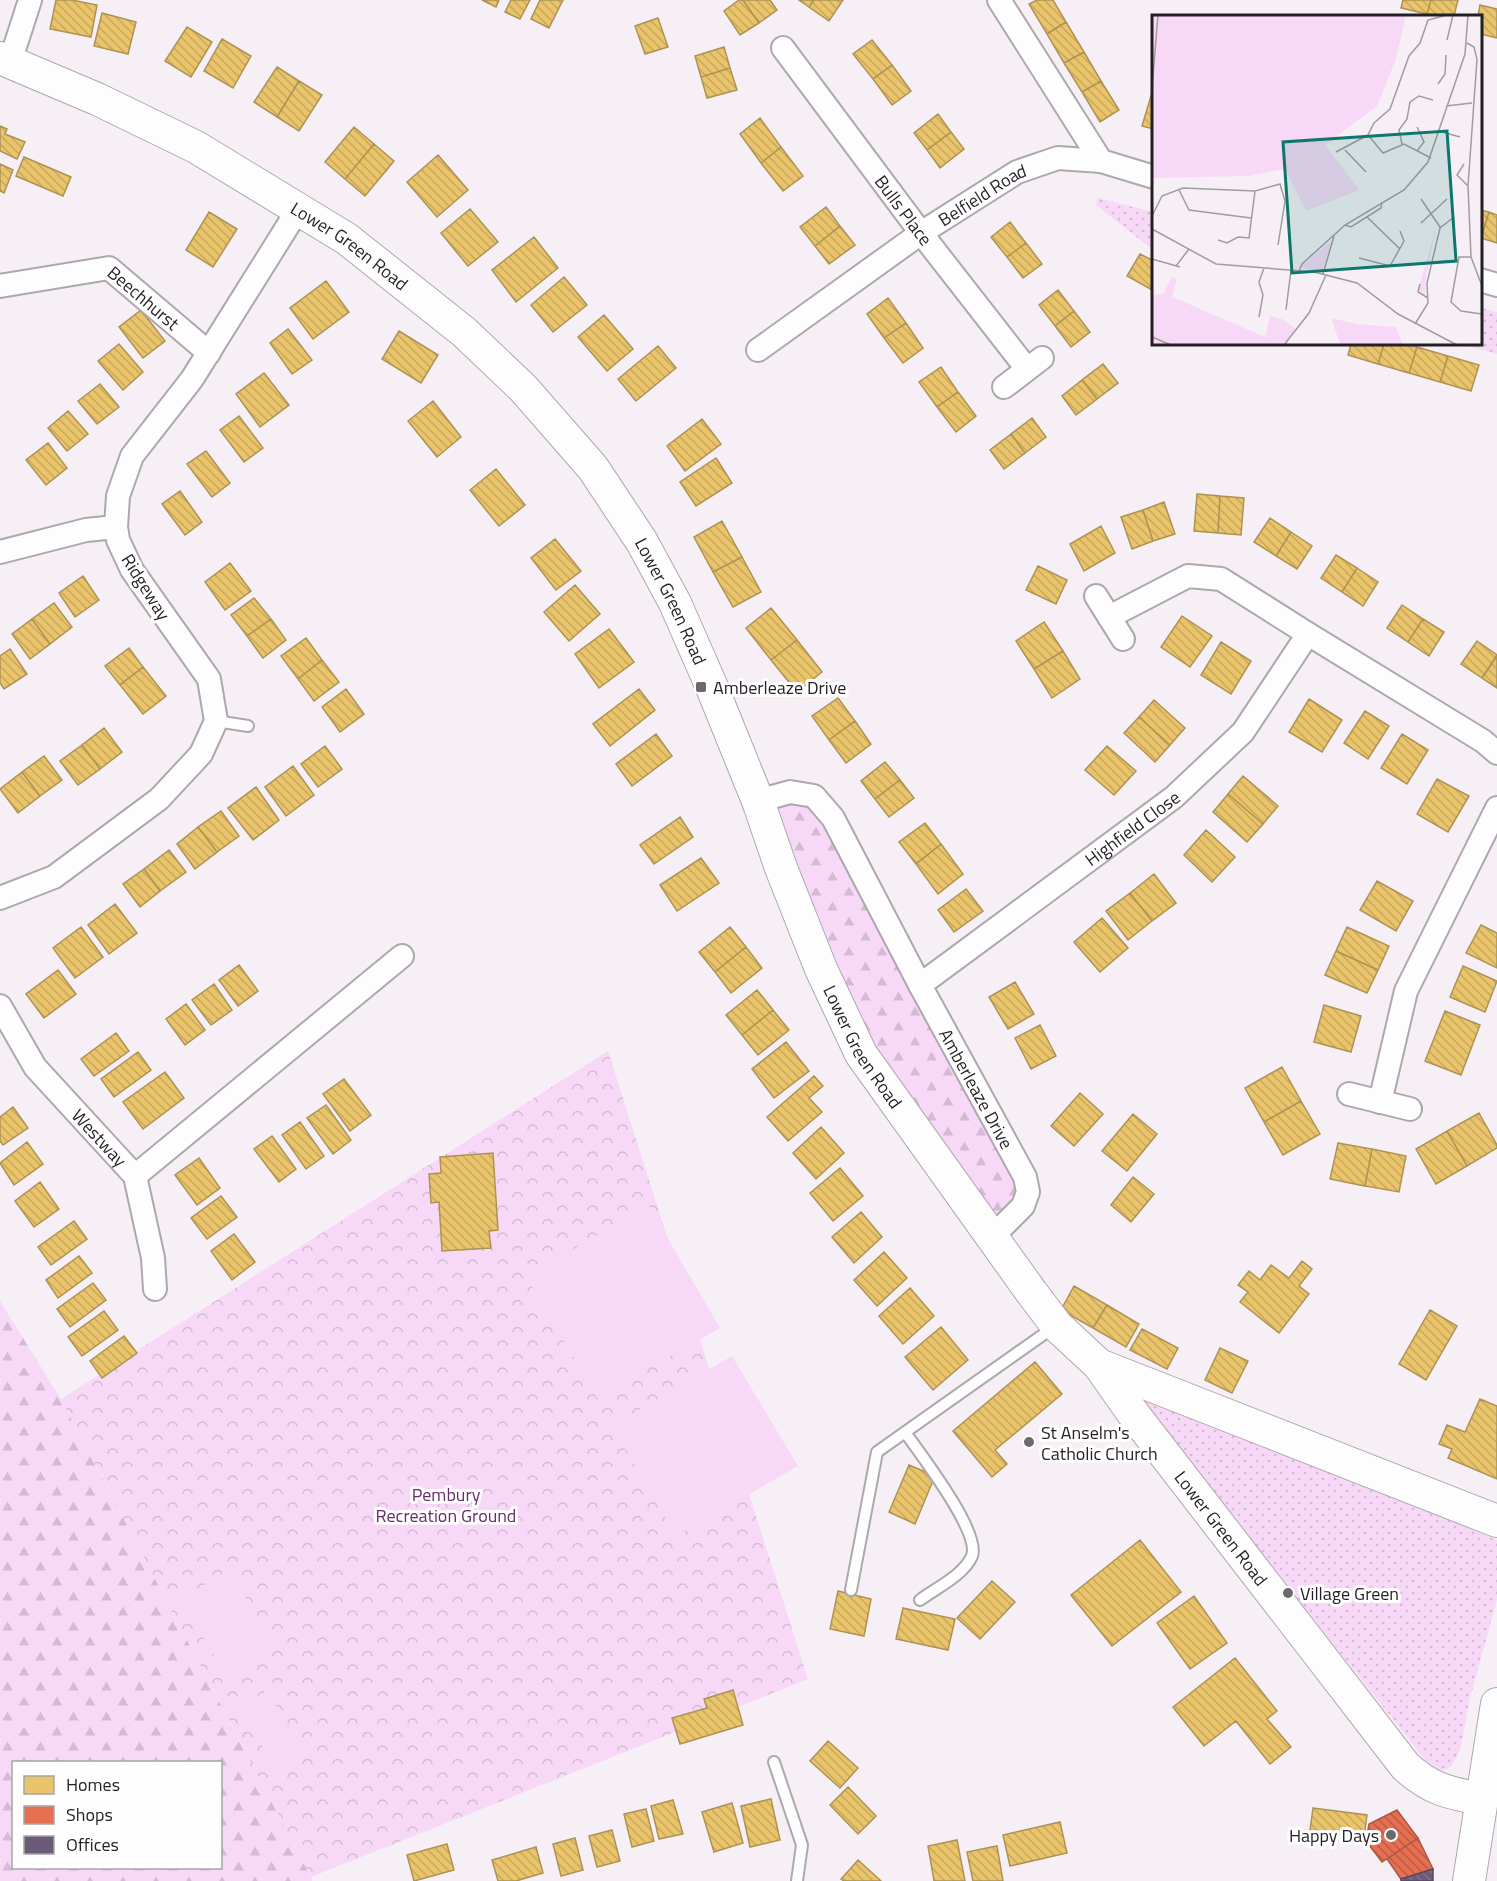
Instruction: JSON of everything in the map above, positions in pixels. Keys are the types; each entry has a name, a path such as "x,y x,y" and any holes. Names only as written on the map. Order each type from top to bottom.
{"street":[{"path":"5,60 30,0"},
{"path":"999,0 1101,161"},
{"name":"Bulls Place","path":"783,48 921,233 1035,364 1004,387"},
{"name":"Lower Green Road","path":"5,60 97,99 196,147 347,239 464,332 523,388 593,468 642,542 675,603 758,801 820,969 861,1054 991,1238 1057,1326 1099,1365 1132,1412 1406,1767 1429,1785 1449,1793 1481,1799"},
{"name":"Belfield Road","path":"758,350 921,233 1017,172 1058,158 1101,161 1152,176"},
{"name":"Ridgeway","path":"216,721 209,680 132,570 118,540 116,527 118,496 132,456 192,379 298,208"},
{"name":"Beechhurst","path":"0,286 109,268 209,353"},
{"path":"1482,281 1497,285"},
{"path":"0,552 86,530 116,527"},
{"path":"1109,617 1188,576 1221,579 1483,741 1497,753"},
{"path":"1096,596 1123,639"},
{"name":"Highfield Close","path":"920,985 1174,797 1243,732 1308,634"},
{"path":"0,898 54,877 159,799 201,754 216,721"},
{"name":"Amberleaze Drive","path":"758,801 790,792 814,796 833,818 920,985 1025,1177 1028,1192 1023,1206 991,1238"},
{"path":"1380,1102 1406,991 1497,808"},
{"path":"135,1176 402,956"},
{"name":"Westway","path":"0,1006 35,1067 135,1176 153,1258 155,1289"},
{"path":"1349,1094 1410,1108"},
{"name":"Lower Green Road","path":"1099,1365 1497,1521"},
{"path":"1469,1881 1497,1704"}],"lane":[{"path":"216,721 248,726"},
{"path":"850,1590 877,1452 1057,1326"},
{"path":"905,1432 964,1519 973,1542 972,1555 961,1570 920,1600"},
{"path":"774,1762 802,1845 797,1881"}],"green space":[{"path":"1098,198 1152,212 1152,249 1096,205"},
{"path":"1482,308 1497,312 1497,354 1465,345 1482,345"},
{"path":"814,796 1028,1192 991,1238 861,1054 758,801"},
{"name":"Pembury Recreation Ground","path":"608,1051 808,1679 311,1877 61,1399"},
{"path":"649,1206 720,1328 597,1398 526,1276"},
{"path":"0,1301 61,1399 312,1881 0,1881"},
{"path":"732,1356 798,1466 676,1536 612,1426"},
{"name":"Village Green","path":"1152,1395 1497,1540 1497,1600 1470,1698 1460,1750 1451,1767 1441,1771 1433,1770 1144,1405"},
{"path":"229,1570 276,1650 227,1678 181,1599"},
{"path":"267,1691 304,1756 277,1772 240,1707"}],"building: Homes":[{"path":"56,0 72,0 97,5 91,37 50,29"},
{"path":"482,0 499,0 496,7"},
{"path":"511,0 530,0 520,19 505,12"},
{"path":"540,0 563,0 549,28 531,19"},
{"path":"739,0 743,0 759,23 740,35 724,11"},
{"path":"743,0 770,0 777,10 759,23"},
{"path":"799,0 814,0 809,7"},
{"path":"814,0 843,0 829,21 809,7"},
{"path":"1037,0 1053,0 1066,22 1047,34 1029,4"},
{"path":"1403,0 1431,0 1427,14 1401,8"},
{"path":"1431,0 1458,0 1454,15 1427,14"},
{"path":"1480,5 1497,9 1497,38 1482,34 1482,15 1478,15"},
{"path":"102,13 136,22 128,54 94,46"},
{"path":"658,18 668,47 645,54 635,26"},
{"path":"1066,22 1084,52 1064,63 1047,34"},
{"path":"187,27 212,42 191,77 165,61"},
{"path":"222,39 251,56 233,88 204,71"},
{"path":"872,40 892,65 873,79 853,54"},
{"path":"724,47 730,68 701,77 695,56"},
{"path":"1084,52 1101,81 1082,92 1064,63"},
{"path":"892,65 911,91 892,105 873,79"},
{"path":"277,67 299,81 277,117 254,102"},
{"path":"730,68 737,90 707,98 701,77"},
{"path":"299,81 322,95 299,131 277,117"},
{"path":"1101,81 1119,110 1100,122 1082,92"},
{"path":"1151,96 1152,128 1142,126"},
{"path":"938,114 951,132 927,150 914,133"},
{"path":"760,118 781,147 761,163 740,134"},
{"path":"0,126 7,129 5,134 25,142 17,159 0,151"},
{"path":"354,127 374,144 345,179 325,162"},
{"path":"951,132 964,149 940,168 927,150"},
{"path":"374,144 394,161 365,196 345,179"},
{"path":"781,147 803,176 783,191 761,163"},
{"path":"438,155 468,190 437,217 407,182"},
{"path":"24,157 71,177 63,196 16,176"},
{"path":"0,164 13,170 4,193 0,191"},
{"path":"826,207 840,226 815,246 800,227"},
{"path":"470,209 498,242 468,266 441,233"},
{"path":"1482,210 1489,212 1482,235"},
{"path":"209,212 237,229 213,267 186,250"},
{"path":"1489,212 1497,215 1497,243 1482,238"},
{"path":"1010,222 1026,243 1007,257 991,237"},
{"path":"840,226 855,245 829,264 815,246"},
{"path":"534,237 558,268 516,302 492,270"},
{"path":"1026,243 1042,264 1023,278 1007,257"},
{"path":"1140,254 1152,260 1152,290 1127,276"},
{"path":"564,277 587,305 553,332 531,305"},
{"path":"326,281 349,312 313,339 290,308"},
{"path":"1058,290 1074,311 1055,326 1039,305"},
{"path":"888,298 906,323 884,338 867,314"},
{"path":"141,310 165,341 143,358 119,327"},
{"path":"1074,311 1090,332 1071,347 1055,326"},
{"path":"604,315 633,349 607,371 578,337"},
{"path":"906,323 923,348 903,363 884,338"},
{"path":"288,329 312,360 292,374 270,343"},
{"path":"399,331 438,355 421,383 382,359"},
{"path":"119,344 143,372 123,390 98,361"},
{"path":"1351,345 1384,345 1378,364 1348,355"},
{"path":"1384,345 1417,347 1409,373 1378,364"},
{"path":"658,346 676,368 636,401 618,379"},
{"path":"1417,347 1448,356 1440,382 1409,373"},
{"path":"1448,356 1479,365 1471,391 1440,382"},
{"path":"1103,364 1118,383 1097,399 1082,380"},
{"path":"941,367 958,392 937,407 919,382"},
{"path":"264,373 289,405 260,427 236,394"},
{"path":"1082,380 1097,399 1076,415 1062,396"},
{"path":"100,384 119,407 97,424 78,401"},
{"path":"958,392 976,416 956,432 937,407"},
{"path":"433,401 461,437 437,457 408,421"},
{"path":"68,411 88,434 67,451 48,428"},
{"path":"239,416 263,448 244,462 220,430"},
{"path":"1032,418 1046,437 1025,453 1011,434"},
{"path":"702,419 721,444 685,471 667,446"},
{"path":"1011,434 1025,453 1004,469 990,450"},
{"path":"48,443 67,468 46,485 26,460"},
{"path":"206,451 230,483 212,497 187,464"},
{"path":"716,458 732,483 696,506 680,482"},
{"path":"496,469 525,505 499,526 470,490"},
{"path":"180,491 202,522 185,535 162,504"},
{"path":"1197,494 1220,496 1218,533 1194,531"},
{"path":"1220,496 1244,498 1241,535 1218,533"},
{"path":"1164,502 1175,534 1153,541 1143,510"},
{"path":"1143,510 1153,541 1132,549 1121,517"},
{"path":"1270,518 1291,532 1276,556 1254,542"},
{"path":"722,521 742,557 713,572 694,537"},
{"path":"1101,526 1115,553 1084,571 1070,544"},
{"path":"1291,532 1312,546 1297,569 1276,556"},
{"path":"555,539 581,571 556,590 531,558"},
{"path":"1336,555 1357,568 1342,592 1321,578"},
{"path":"742,557 761,592 733,607 713,572"},
{"path":"230,563 251,591 225,610 205,582"},
{"path":"1038,566 1067,580 1056,604 1026,590"},
{"path":"1357,568 1378,582 1363,606 1342,592"},
{"path":"83,576 99,600 75,617 59,593"},
{"path":"575,585 600,614 569,641 544,612"},
{"path":"254,598 271,619 247,636 231,615"},
{"path":"54,603 72,627 50,644 32,619"},
{"path":"1402,605 1423,619 1408,642 1387,628"},
{"path":"771,608 797,640 771,660 746,628"},
{"path":"1182,616 1212,636 1190,667 1161,647"},
{"path":"32,619 50,644 30,659 12,634"},
{"path":"271,619 286,640 263,658 247,636"},
{"path":"1423,619 1444,632 1429,656 1408,642"},
{"path":"1044,622 1063,651 1034,669 1016,641"},
{"path":"609,629 634,662 599,688 575,654"},
{"path":"306,638 322,660 298,679 281,656"},
{"path":"797,640 822,672 797,692 771,660"},
{"path":"1477,641 1497,655 1482,678 1461,664"},
{"path":"1221,642 1251,661 1231,694 1201,675"},
{"path":"129,648 143,667 120,685 105,666"},
{"path":"10,649 27,674 4,689 0,683 0,656"},
{"path":"1063,651 1080,679 1052,698 1034,669"},
{"path":"1497,656 1497,688 1482,678"},
{"path":"322,660 339,682 314,701 298,679"},
{"path":"143,667 166,696 143,714 120,685"},
{"path":"346,689 364,714 340,732 322,707"},
{"path":"639,689 655,710 610,746 593,724"},
{"path":"838,698 855,721 829,740 812,716"},
{"path":"1309,699 1342,720 1322,752 1289,732"},
{"path":"1154,700 1185,728 1170,745 1139,717"},
{"path":"1365,711 1389,726 1368,759 1344,743"},
{"path":"1139,717 1170,745 1155,762 1124,733"},
{"path":"855,721 871,744 846,763 829,740"},
{"path":"104,728 122,752 100,769 82,745"},
{"path":"656,734 672,756 632,786 616,764"},
{"path":"1402,734 1428,750 1407,784 1381,768"},
{"path":"82,745 100,769 78,785 60,761"},
{"path":"325,746 342,769 318,787 301,764"},
{"path":"1107,746 1136,771 1114,795 1085,770"},
{"path":"44,756 62,780 40,796 22,772"},
{"path":"885,762 900,780 875,799 861,781"},
{"path":"293,766 314,795 286,816 265,787"},
{"path":"22,772 40,796 18,813 0,789"},
{"path":"1243,776 1278,806 1263,824 1228,794"},
{"path":"1437,779 1469,796 1448,832 1417,814"},
{"path":"900,780 914,798 889,817 875,799"},
{"path":"256,787 279,820 253,840 228,808"},
{"path":"1228,794 1263,824 1247,842 1213,812"},
{"path":"221,811 239,836 217,852 198,827"},
{"path":"680,817 693,837 654,864 640,845"},
{"path":"925,823 941,844 916,864 899,842"},
{"path":"198,827 217,852 195,869 177,844"},
{"path":"1206,830 1235,857 1212,882 1184,855"},
{"path":"941,844 963,874 938,894 916,864"},
{"path":"169,850 186,872 160,891 144,869"},
{"path":"701,858 719,883 677,911 660,885"},
{"path":"144,869 160,891 140,907 123,884"},
{"path":"1154,874 1176,903 1152,921 1130,893"},
{"path":"1377,881 1413,901 1396,931 1360,910"},
{"path":"966,889 983,911 954,932 938,910"},
{"path":"1130,893 1152,921 1128,940 1106,911"},
{"path":"115,904 137,933 109,954 88,925"},
{"path":"1102,918 1128,948 1100,972 1074,942"},
{"path":"1481,925 1497,933 1497,968 1466,953"},
{"path":"81,927 103,957 75,978 53,948"},
{"path":"730,927 746,947 715,972 699,952"},
{"path":"1347,927 1389,946 1378,970 1336,951"},
{"path":"746,947 762,968 731,993 715,972"},
{"path":"1336,951 1378,970 1367,993 1325,975"},
{"path":"239,965 258,991 238,1006 219,980"},
{"path":"1463,966 1497,981 1485,1012 1450,997"},
{"path":"58,970 76,994 44,1018 26,994"},
{"path":"1015,982 1034,1014 1008,1029 989,997"},
{"path":"214,984 232,1010 211,1025 192,1000"},
{"path":"757,990 773,1010 742,1035 726,1015"},
{"path":"186,1004 205,1030 185,1045 166,1019"},
{"path":"1324,1005 1361,1016 1351,1052 1314,1042"},
{"path":"773,1010 789,1030 758,1055 742,1035"},
{"path":"1445,1011 1480,1025 1461,1075 1425,1061"},
{"path":"1040,1025 1056,1056 1031,1069 1015,1038"},
{"path":"116,1033 129,1051 94,1076 81,1059"},
{"path":"786,1042 809,1071 774,1098 752,1069"},
{"path":"138,1052 151,1070 114,1097 101,1079"},
{"path":"1282,1067 1301,1101 1264,1122 1245,1088"},
{"path":"165,1072 184,1098 143,1129 123,1102"},
{"path":"814,1076 823,1086 809,1098 822,1112 788,1141 767,1117"},
{"path":"344,1079 371,1115 350,1131 323,1094"},
{"path":"1080,1093 1103,1114 1074,1146 1051,1126"},
{"path":"1301,1101 1320,1134 1283,1155 1264,1122"},
{"path":"326,1105 351,1140 333,1154 307,1118"},
{"path":"13,1107 28,1128 3,1145 0,1141 0,1117"},
{"path":"1479,1113 1497,1148 1467,1166 1447,1131"},
{"path":"1133,1114 1157,1134 1127,1171 1102,1151"},
{"path":"300,1122 324,1156 306,1169 282,1135"},
{"path":"821,1127 844,1153 816,1179 793,1153"},
{"path":"1447,1131 1467,1166 1436,1184 1416,1149"},
{"path":"272,1136 296,1169 279,1182 254,1149"},
{"path":"27,1142 43,1164 14,1185 0,1163"},
{"path":"1338,1143 1372,1149 1365,1186 1330,1179"},
{"path":"1372,1149 1406,1156 1399,1192 1365,1186"},
{"path":"493,1153 498,1230 489,1231 491,1248 442,1251 439,1202 431,1203 429,1174 441,1173 440,1157"},
{"path":"199,1158 220,1188 197,1205 175,1175"},
{"path":"840,1168 863,1196 833,1221 810,1193"},
{"path":"1133,1177 1154,1194 1131,1222 1111,1205"},
{"path":"40,1182 59,1209 34,1227 15,1201"},
{"path":"221,1196 237,1217 207,1239 191,1218"},
{"path":"861,1212 882,1237 854,1263 832,1237"},
{"path":"74,1221 87,1239 51,1265 38,1247"},
{"path":"234,1234 255,1262 232,1280 211,1251"},
{"path":"884,1252 907,1278 877,1306 854,1280"},
{"path":"79,1256 92,1273 58,1298 46,1280"},
{"path":"1302,1261 1312,1269 1299,1286 1309,1294 1279,1333 1240,1302 1248,1292 1238,1285 1249,1271 1260,1280 1271,1265 1289,1278"},
{"path":"93,1283 106,1300 70,1327 57,1309"},
{"path":"1074,1286 1107,1305 1093,1328 1061,1310"},
{"path":"910,1288 934,1316 903,1344 879,1316"},
{"path":"1107,1305 1139,1324 1126,1347 1093,1328"},
{"path":"1430,1310 1457,1326 1426,1380 1399,1364"},
{"path":"104,1311 118,1330 82,1356 68,1337"},
{"path":"941,1327 968,1360 933,1390 905,1357"},
{"path":"1142,1329 1178,1348 1167,1369 1130,1350"},
{"path":"124,1336 137,1353 102,1378 90,1361"},
{"path":"1220,1348 1248,1361 1232,1393 1205,1380"},
{"path":"1035,1362 1062,1394 995,1450 1007,1464 992,1477 953,1431"},
{"path":"1480,1399 1497,1406 1497,1479 1448,1458 1452,1449 1439,1444 1447,1425 1465,1432"},
{"path":"909,1465 935,1476 915,1524 889,1512"},
{"path":"1140,1540 1181,1592 1112,1646 1071,1595"},
{"path":"992,1581 1015,1602 980,1639 957,1618"},
{"path":"838,1591 871,1599 864,1636 830,1629"},
{"path":"1194,1596 1227,1643 1190,1669 1157,1623"},
{"path":"903,1608 955,1619 948,1650 896,1639"},
{"path":"1235,1658 1277,1711 1267,1719 1291,1747 1270,1764 1236,1721 1204,1746 1173,1707"},
{"path":"733,1690 743,1725 680,1744 672,1718 707,1708 704,1699"},
{"path":"828,1741 858,1768 840,1788 810,1761"},
{"path":"848,1787 876,1816 858,1834 830,1805"},
{"path":"771,1799 780,1840 750,1847 741,1806"},
{"path":"673,1800 683,1834 659,1839 651,1806"},
{"path":"732,1803 743,1843 714,1852 702,1812"},
{"path":"1313,1808 1367,1815 1364,1837 1310,1830"},
{"path":"646,1809 654,1841 632,1847 624,1814"},
{"path":"1060,1822 1067,1853 1010,1866 1003,1835"},
{"path":"612,1830 620,1861 597,1867 589,1836"},
{"path":"575,1838 583,1870 561,1876 553,1844"},
{"path":"957,1840 965,1881 934,1881 928,1846"},
{"path":"447,1844 454,1870 414,1881 407,1855"},
{"path":"997,1846 1003,1881 973,1881 967,1852"},
{"path":"536,1847 543,1873 516,1881 498,1881 492,1860"},
{"path":"858,1860 881,1881 844,1881 841,1879"}],"building: Shops":[{"path":"1397,1810 1418,1838 1382,1862 1366,1841 1369,1824"},
{"path":"1418,1838 1433,1869 1401,1879 1387,1859"}],"building: Offices":[{"path":"1433,1869 1433,1881 1401,1881 1401,1879"}],"place":[{"name":"Amberleaze Drive","path":"701,687"},
{"name":"St Anselm's Catholic Church","path":"1029,1442"},
{"name":"Village Green","path":"1288,1593"},
{"name":"Happy Days","path":"1391,1835"}]}
